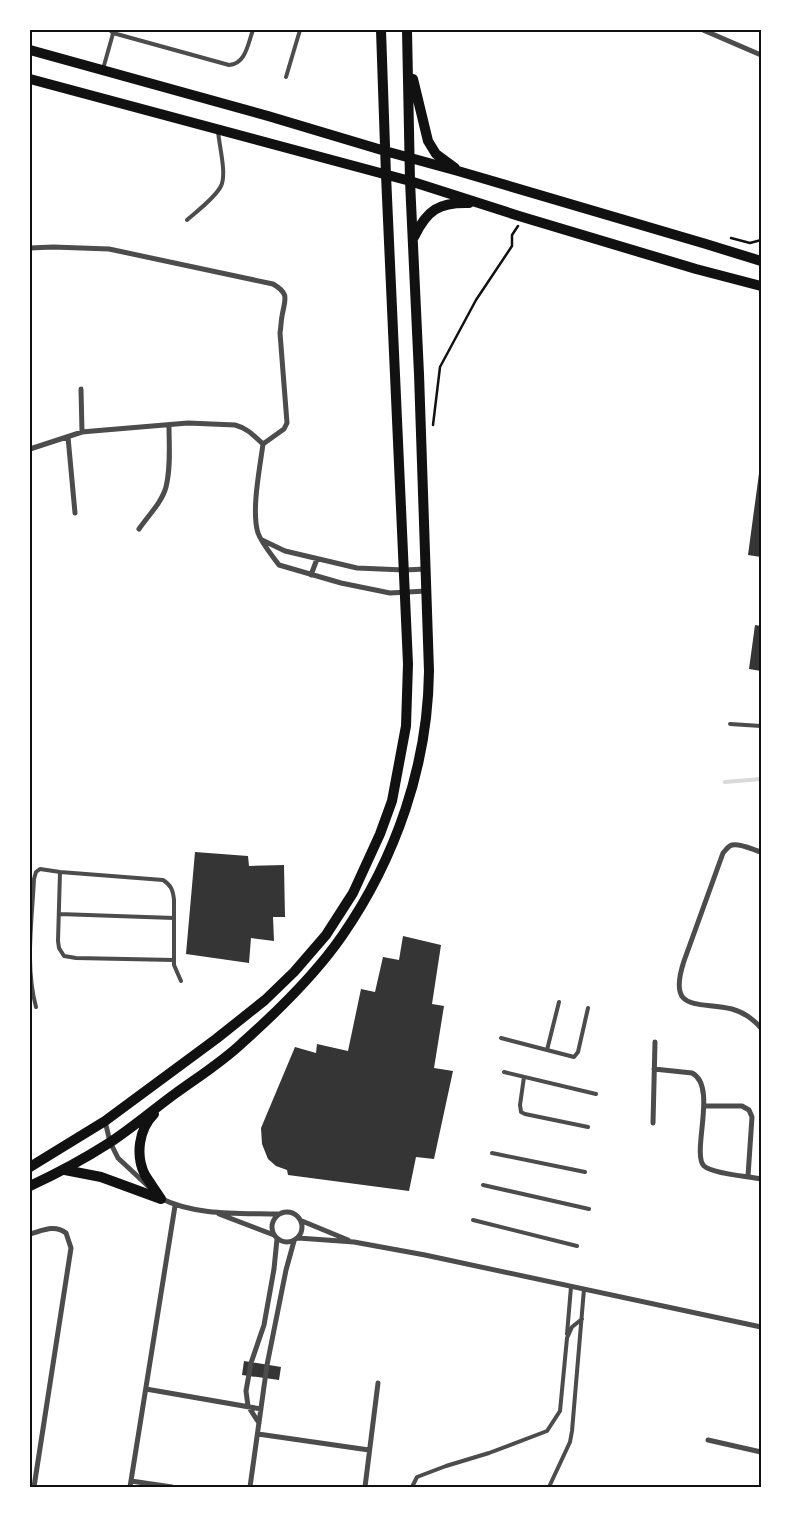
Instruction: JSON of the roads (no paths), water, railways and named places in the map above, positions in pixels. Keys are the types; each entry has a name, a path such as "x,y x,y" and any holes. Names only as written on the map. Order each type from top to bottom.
{"main road":[{"path":"30,1167 105,1121 216,1039 265,1000 294,972 326,935 353,893 380,834 392,801 406,726 408,664 381,30"},
{"path":"30,1186 65,1170 110,1142 172,1096 241,1044 306,981 342,936 376,880 406,810 418,766 429,702 427,591 410,181 407,30"},
{"path":"30,50 268,116 761,261"},
{"path":"408,56 428,141 436,154 458,171"},
{"path":"30,79 410,181 696,269 761,286"},
{"path":"413,240 424,218 437,208 454,203 480,204"},
{"path":"161,1199 144,1173 140,1147 142,1133 147,1121 172,1096"},
{"path":"65,1170 102,1177 161,1199"}],"street":[{"path":"702,30 761,55"},
{"path":"30,248 109,249 273,284 278,287 285,296 286,301 280,333 287,423 284,430 263,444 256,495 256,524 258,532 279,565 311,575 390,593 427,591"},
{"path":"81,389 82,432"},
{"path":"30,449 82,432 188,423 236,425 248,430 263,444"},
{"path":"139,529 166,488 169,424"},
{"path":"68,437 75,514"},
{"path":"262,540 285,551 357,568 426,569"},
{"path":"311,575 317,559"},
{"path":"760,1023 737,1011 690,1002 683,998 678,985 684,961 723,853 732,845 761,852"},
{"path":"653,1123 655,1042"},
{"path":"654,1069 696,1075 702,1084 704,1106 700,1158 705,1166 713,1171 761,1179"},
{"path":"704,1106 742,1106 749,1110 752,1117 748,1176"},
{"path":"105,1121 110,1142 118,1158 161,1199 175,1206 213,1212 278,1214 293,1212 302,1221 354,1242"},
{"path":"172,1487 131,1484 175,1206"},
{"path":"213,1212 285,1242 296,1240 354,1242 425,1255 761,1327"},
{"path":"259,1423 248,1406 246,1391 249,1370 264,1325 274,1269 276,1237 272,1224 278,1214"},
{"path":"250,1487 269,1356 286,1270 296,1240 302,1230 302,1221"},
{"path":"30,1234 56,1228 66,1233 71,1248 34,1487"},
{"path":"365,1487 378,1383"},
{"path":"146,1389 260,1408"},
{"path":"258,1434 369,1450"},
{"path":"708,1440 761,1452"}],"lane":[{"path":"102,70 112,31 234,65 244,55 253,30"},
{"path":"286,77 300,30"},
{"path":"187,220 217,193 222,186 224,178 218,129"},
{"path":"730,724 761,726"},
{"path":"36,1007 30,966 32,879 40,869 163,880 169,884 174,891 174,964 181,981"},
{"path":"60,872 59,948 64,956 68,958 174,960"},
{"path":"58,914 174,918"},
{"path":"547,1050 559,1002"},
{"path":"501,1038 573,1057 576,1056 588,1008"},
{"path":"504,1072 596,1094"},
{"path":"524,1077 520,1105 521,1112 588,1127"},
{"path":"492,1153 586,1172"},
{"path":"483,1185 590,1209"},
{"path":"473,1220 577,1246"},
{"path":"412,1487 417,1477 547,1431 560,1411 571,1287"},
{"path":"549,1487 570,1442 572,1431 584,1289"},
{"path":"567,1338 572,1327 582,1319"}],"waterway":[{"path":"725,782 761,779"}]}
